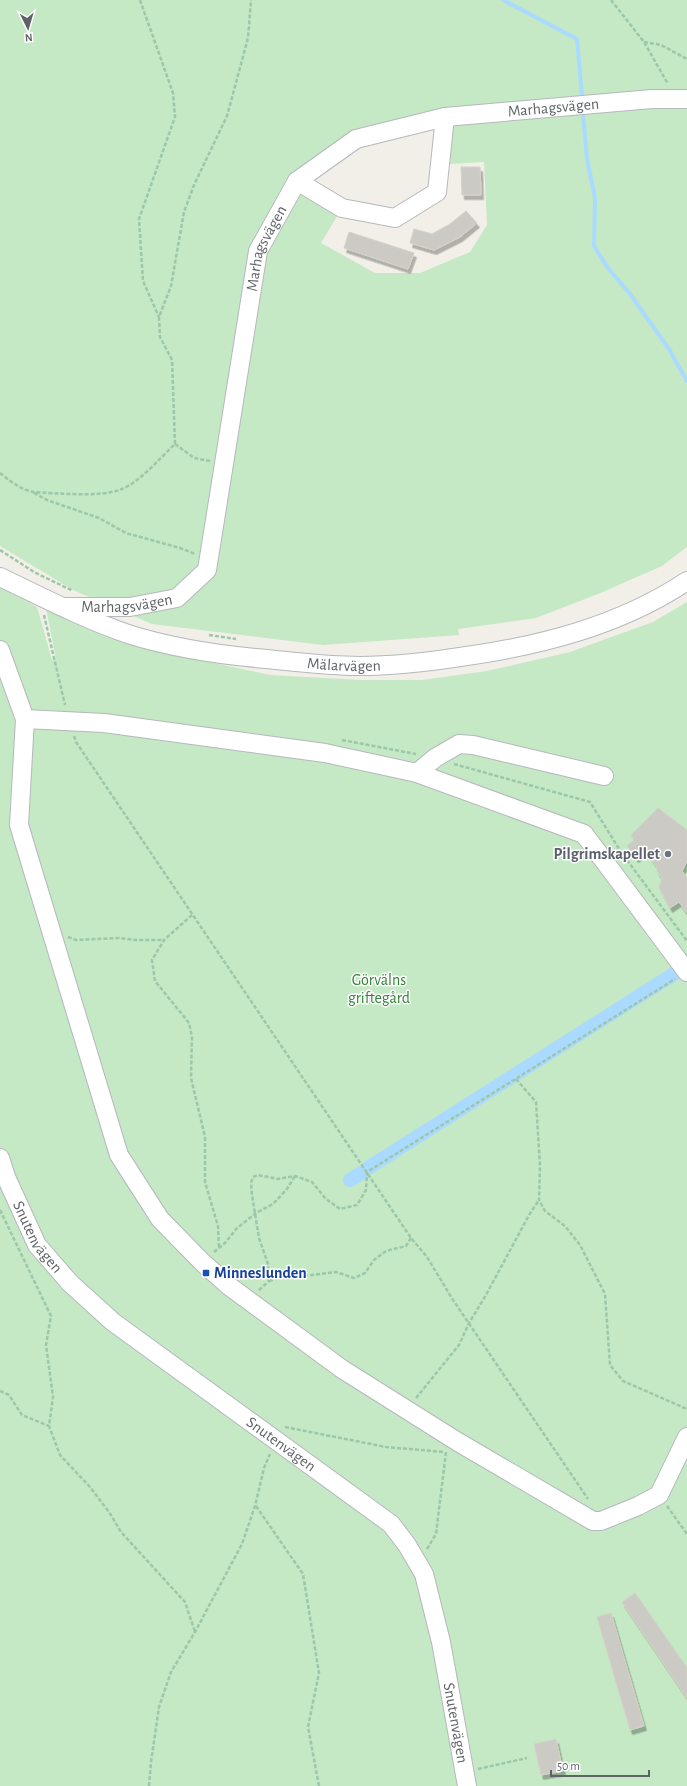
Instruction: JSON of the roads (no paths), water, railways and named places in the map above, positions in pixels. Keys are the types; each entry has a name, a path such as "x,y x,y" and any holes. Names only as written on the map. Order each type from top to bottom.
{"street":[{"name":"Marhagsvägen","path":"64,607 130,607 177,598 207,570 258,251 297,181 356,139 445,117 652,99 682,99"},
{"path":"297,181 342,208 395,218 436,192 445,117"},
{"name":"Mälarvägen","path":"0,577 41,597 128,634 182,648 244,657 303,663 361,666 434,661 500,652 570,635 624,615 687,581"},
{"path":"0,650 25,719 19,825 119,1155 160,1219 202,1262 229,1286 342,1370 407,1409 452,1447 593,1522 601,1521 638,1506 658,1495 687,1437"},
{"path":"25,719 68,713 104,723 325,753 417,774 584,834 687,972"},
{"path":"417,774 435,758 459,744 473,745 604,776"},
{"name":"Snutenvägen","path":"0,1158 6,1177 37,1245 70,1283 113,1322 279,1433 391,1524 407,1544 424,1574 441,1642 466,1779"}],"waterway":[{"path":"503,0 577,39 582,96"},
{"path":"583,114 587,159 595,198 594,246 608,268 630,294 669,349 687,381"},
{"path":"368,1168 677,972"},
{"path":"350,1180 363,1172"}],"place":[{"name":"Pilgrimskapellet","path":"668,854"},
{"name":"Minneslunden","path":"206,1273"}],"park label":[{"name":"Görvälns griftegård","path":"379,989"}]}
